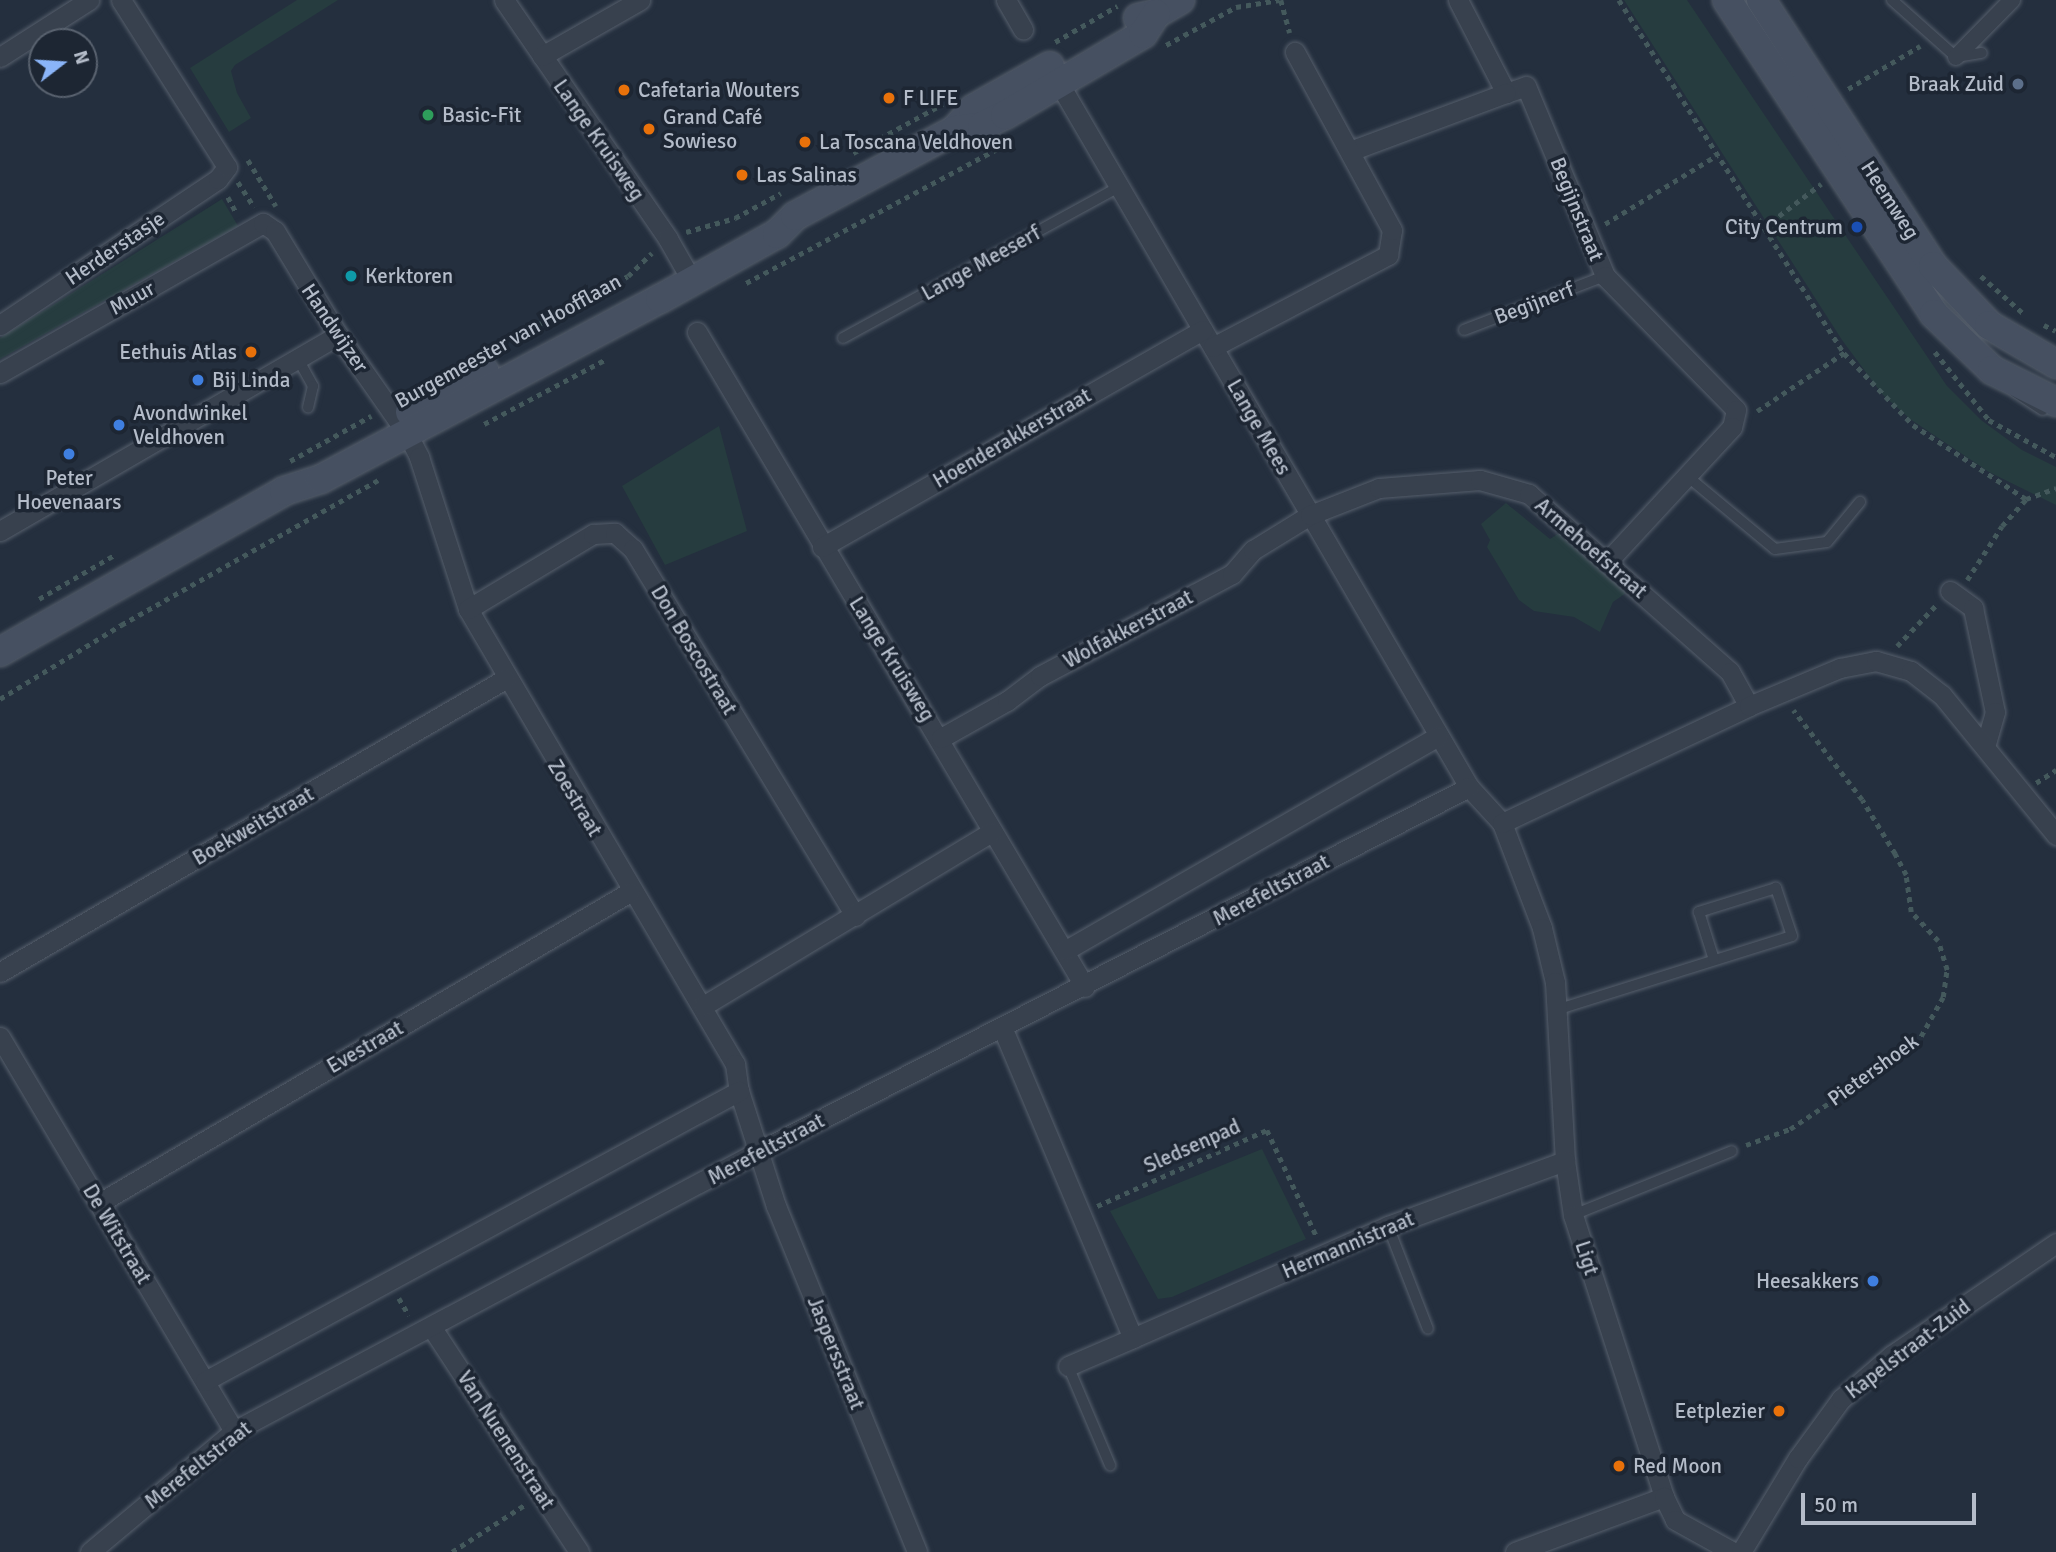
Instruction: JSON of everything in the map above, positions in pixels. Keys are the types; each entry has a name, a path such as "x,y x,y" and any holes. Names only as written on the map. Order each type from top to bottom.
{"main road":[{"name":"Heemweg","path":"1727,0 1934,314 1992,370 2056,401"},
{"name":"Heemweg","path":"1761,0 1933,266 1989,324 2056,364"},
{"name":"Burgemeester van Hoofflaan","path":"0,652 281,479 321,479 398,420 688,274 777,234 790,203 955,130 982,126 1053,65 1143,34 1168,7"}],"street":[{"path":"0,57 89,0"},
{"path":"121,0 214,146 222,173"},
{"name":"Lange Kruisweg","path":"504,0 668,239 688,274"},
{"path":"542,56 640,0"},
{"path":"1006,0 1023,30"},
{"path":"1350,151 1506,93 1458,0"},
{"path":"1956,57 2012,0"},
{"path":"1213,347 1388,255 1392,230 1295,52"},
{"name":"Lange Mees","path":"1053,65 1119,187 1469,787"},
{"name":"Begijnstraat","path":"1506,93 1526,86 1605,276 1724,393 1736,410 1732,427"},
{"name":"Herderstasje","path":"0,325 222,173"},
{"name":"Handwijzer","path":"262,229 398,420"},
{"name":"Muur","path":"0,373 262,229"},
{"name":"Hoenderakkerstraat","path":"822,547 1203,330"},
{"name":"Lange Kruisweg","path":"697,331 822,547 941,738 992,832 1066,950 1085,987"},
{"path":"0,531 338,335"},
{"name":"Zoestraat","path":"398,420 419,457 468,609 505,679 630,892 703,1006 735,1064 739,1091 757,1152"},
{"path":"1608,561 1732,427"},
{"name":"Armehoefstraat","path":"1310,515 1379,488 1480,480 1529,494 1608,561 1730,672 1749,706"},
{"name":"Wolfakkerstraat","path":"941,738 1007,701 1040,676 1232,574 1253,550 1310,515"},
{"name":"Don Boscostraat","path":"468,609 593,534 615,533 633,549 855,916"},
{"path":"1950,591 1973,608 1995,712 1985,747"},
{"path":"1502,823 1749,706 1840,668 1875,662 1911,671 1942,695 2056,835"},
{"name":"Boekweitstraat","path":"0,972 505,679"},
{"path":"1066,950 1438,736"},
{"name":"Ligt","path":"1469,787 1502,823 1542,928 1555,982 1565,1161 1573,1215 1664,1497 1675,1520 1733,1552"},
{"name":"Merefeltstraat","path":"90,1552 234,1431 426,1331 757,1152 1085,987 1469,787"},
{"path":"703,1006 992,832"},
{"name":"Evestraat","path":"99,1203 630,892"},
{"path":"1002,1027 1133,1338"},
{"name":"De Witstraat","path":"0,1037 234,1431"},
{"path":"205,1381 390,1283 739,1091"},
{"name":"Jaspersstraat","path":"757,1152 917,1552"},
{"name":"Hermannistraat","path":"1068,1366 1388,1226 1565,1161"},
{"name":"Kapelstraat-Zuid","path":"1741,1552 1798,1458 1840,1399 1892,1355 2056,1243"},
{"name":"Van Nuenenstraat","path":"426,1331 579,1552"},
{"path":"1515,1552 1664,1497"}],"lane":[{"path":"1892,0 1956,57 1982,53"},
{"name":"Lange Meeserf","path":"843,338 1119,187"},
{"name":"Begijnerf","path":"1464,330 1605,276"},
{"path":"298,359 313,386 308,407"},
{"name":"Heemweg","path":"1992,370 2025,403 2055,415"},
{"path":"1687,476 1775,549 1827,542 1860,502"},
{"path":"1555,1010 1792,936 1776,888 1699,912 1714,960"},
{"path":"1573,1215 1732,1151"},
{"path":"1388,1226 1428,1329"},
{"path":"1068,1366 1110,1465"}],"path":[{"path":"1053,65 1127,0"},
{"path":"1281,0 1295,52"},
{"path":"1619,0 1844,353 1913,425 2026,499"},
{"path":"1848,89 1934,38"},
{"path":"1842,78 1856,100"},
{"path":"845,158 954,98"},
{"path":"214,146 237,143 276,206 262,229"},
{"path":"1585,229 1616,220 1717,155"},
{"path":"222,173 262,229"},
{"path":"222,173 262,229"},
{"path":"1763,228 1821,184"},
{"name":"Burgemeester van Hoofflaan","path":"486,353 628,276 668,239 790,203"},
{"path":"1972,269 2026,316 2056,331"},
{"path":"1732,427 1844,353"},
{"name":"Burgemeester van Hoofflaan","path":"281,479 398,420"},
{"path":"1875,662 1903,641 1950,591 1962,588 2002,526 2026,499 2056,488"},
{"path":"33,603 123,551"},
{"name":"Pietershoek","path":"1732,1151 1790,1129 1916,1045 1943,997 1947,970 1938,942 1911,912 1906,875 1869,810 1825,747 1779,694"},
{"name":"Sledsenpad","path":"1080,1214 1267,1130 1326,1255"},
{"path":"390,1283 426,1331"},
{"path":"452,1552 541,1494"}],"green space":[{"path":"297,0 338,0 235,65 231,71 237,93 251,118 229,132 190,68"},
{"path":"1624,0 1687,0 1947,386 1981,420 2022,450 2056,467 2056,505 1989,472 1910,419 1882,394 1842,340"},
{"path":"222,199 238,226 0,359 0,338"},
{"path":"719,426 747,531 665,565 622,486"},
{"path":"1506,503 1550,539 1567,528 1626,593 1613,602 1600,632 1574,617 1534,611 1519,600 1487,547 1490,540 1481,524"},
{"path":"1262,1149 1306,1239 1172,1297 1158,1299 1110,1211"}],"place":[{"name":"Braak Zuid","path":"2018,84"},
{"name":"Cafetaria Wouters","path":"624,90"},
{"name":"F LIFE","path":"889,98"},
{"name":"Basic-Fit","path":"428,115"},
{"name":"Grand Café Sowieso","path":"649,129"},
{"name":"La Toscana Veldhoven","path":"805,142"},
{"name":"Las Salinas","path":"742,175"},
{"name":"City Centrum","path":"1857,227"},
{"name":"Kerktoren","path":"351,276"},
{"name":"Eethuis Atlas","path":"251,352"},
{"name":"Bij Linda","path":"198,380"},
{"name":"Avondwinkel Veldhoven","path":"119,425"},
{"name":"Peter Hoevenaars","path":"69,454"},
{"name":"Heesakkers","path":"1873,1281"},
{"name":"Eetplezier","path":"1779,1411"},
{"name":"Red Moon","path":"1619,1466"}]}
